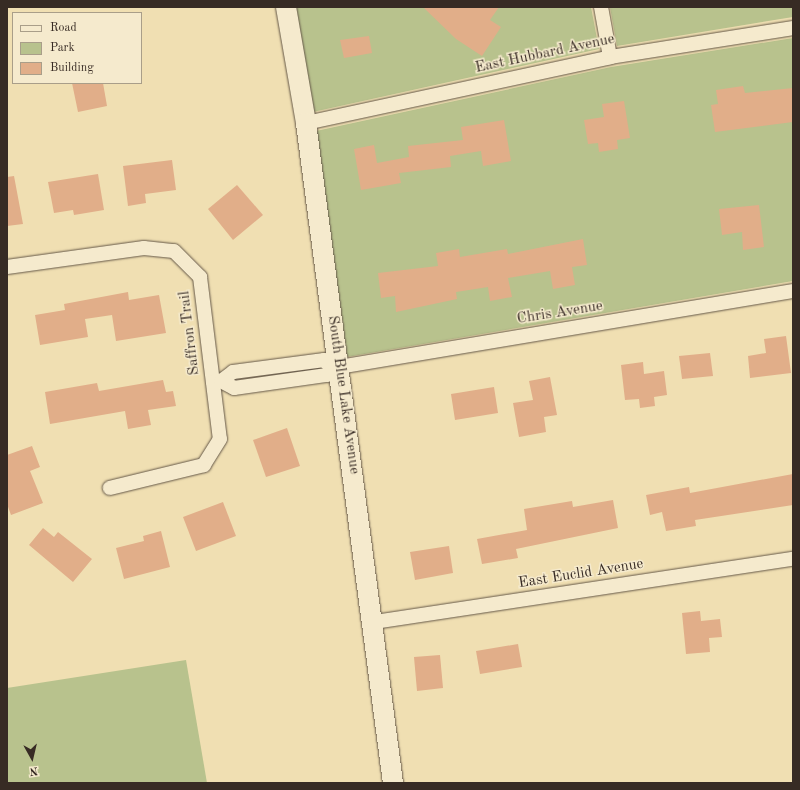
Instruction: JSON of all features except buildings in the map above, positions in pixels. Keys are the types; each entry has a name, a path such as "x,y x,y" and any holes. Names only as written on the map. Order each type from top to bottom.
{"main road":[{"name":"South Blue Lake Avenue","path":"286,7 306,123 335,368 374,622 393,783"}],"street":[{"path":"600,7 610,57"},
{"name":"East Hubbard Avenue","path":"306,123 610,57 793,28"},
{"name":"Saffron Trail","path":"7,267 144,248 174,250 200,277 217,382 220,439 204,465 110,488"},
{"name":"Chris Avenue","path":"217,382 234,388 327,375 335,368 793,291"},
{"name":"East Euclid Avenue","path":"374,622 793,559"}],"green space":[{"path":"295,7 591,7 599,49 313,112"},
{"path":"610,7 793,7 793,17 617,46"},
{"path":"793,38 793,281 347,357 316,131 611,67"},
{"path":"186,660 207,783 7,783 7,688"}]}
